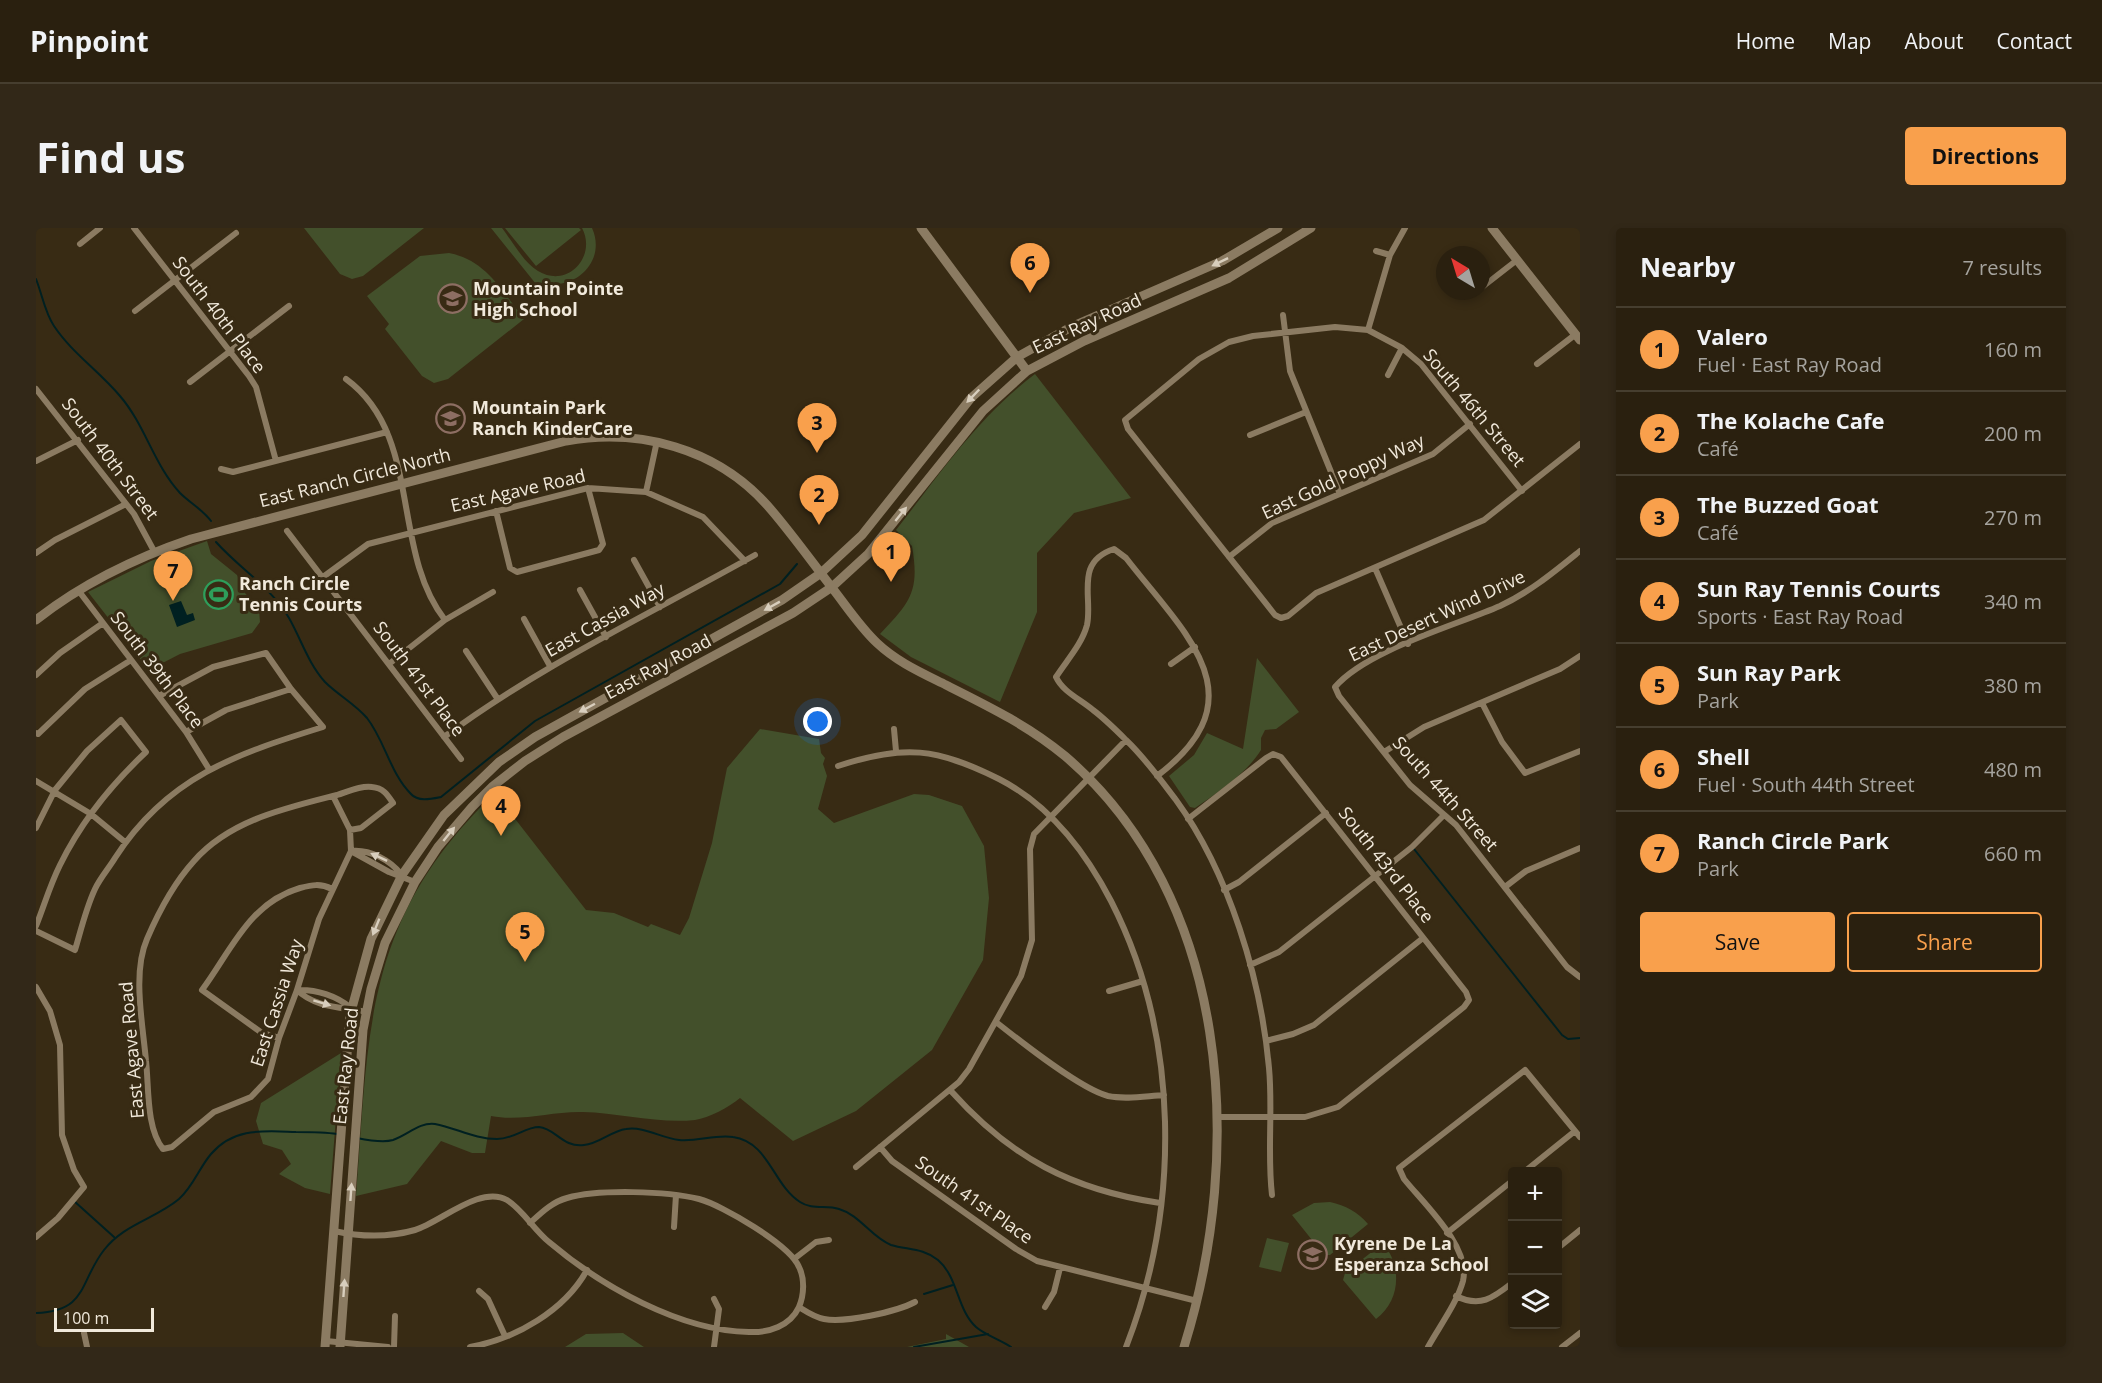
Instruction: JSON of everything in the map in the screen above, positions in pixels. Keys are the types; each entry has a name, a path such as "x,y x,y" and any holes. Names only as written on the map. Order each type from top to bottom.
{"main road":[{"path":"921,228 1027,371"},
{"name":"East Ray Road","path":"340,1344 366,1012 385,943 415,882 455,826 508,774 543,749 793,613 826,580 971,398 1017,357 1073,326 1222,261 1278,228"},
{"name":"East Ray Road","path":"325,1344 340,1126 351,1008 371,939 402,875 444,815 499,762 545,731 782,600 826,580 876,545 983,411 1027,371 1084,341 1229,278 1311,228"},
{"path":"1492,228 1578,337"},
{"name":"East Ranch Circle North","path":"36,620 78,590 112,570 154,551 225,529 580,438 621,436 657,441 702,457 739,480 766,504 862,627 890,653 1036,734 1088,777 1131,830 1166,891 1195,969 1209,1028 1218,1118 1212,1220 1197,1301 1184,1347"},
{"path":"675,660 682,672"}],"street":[{"path":"80,244 100,228"},
{"name":"South 40th Place","path":"134,228 256,387 276,461"},
{"path":"1406,228 1390,255 1368,330 1335,327 1285,332 1240,339 1219,346 1199,358 1125,420 1128,429 1275,615 1281,618 1288,616 1316,593 1472,527 1522,491 1580,444"},
{"path":"135,311 236,233"},
{"path":"1376,251 1390,255"},
{"path":"1490,281 1517,260"},
{"path":"190,382 289,306"},
{"path":"1283,315 1290,371 1340,494"},
{"name":"South 46th Street","path":"1368,330 1402,348 1421,364 1522,491"},
{"path":"1537,364 1578,337"},
{"path":"1388,375 1402,348"},
{"path":"346,379 359,389 387,432 402,483 410,533 424,587 445,620"},
{"name":"South 40th Street","path":"36,389 78,440 146,531 154,551"},
{"path":"1250,435 1306,412"},
{"name":"East Gold Poppy Way","path":"1229,557 1272,523 1433,454 1470,424"},
{"path":"220,470 233,472 387,432"},
{"path":"36,461 78,440"},
{"path":"646,492 657,441"},
{"path":"496,511 510,568 517,572 599,550 603,544 588,488"},
{"name":"East Agave Road","path":"322,577 368,544 588,488 646,492 703,517 745,561"},
{"path":"36,553 55,540 126,504"},
{"name":"South 41st Place","path":"287,531 461,759"},
{"path":"1157,776 1187,751 1203,728 1209,693 1202,661 1195,647 1126,558 1114,549 1104,554 1090,569 1086,583 1087,625 1080,642 1056,677 1059,684 1093,710 1126,740 1157,776 1188,819 1224,890 1250,965 1266,1041 1272,1118 1272,1195"},
{"name":"East Desert Wind Drive","path":"1335,687 1360,667 1530,591 1580,551"},
{"name":"East Cassia Way","path":"444,737 497,698 550,666 754,555"},
{"path":"634,560 660,607"},
{"path":"1376,568 1408,644"},
{"name":"South 39th Place","path":"78,590 186,732 208,769"},
{"path":"580,590 606,637"},
{"path":"389,664 445,620 493,592"},
{"path":"524,619 550,666"},
{"path":"36,675 60,653 103,623"},
{"path":"1171,664 1195,647"},
{"path":"466,651 497,698"},
{"path":"36,931 75,950 95,889 125,842 144,818 164,799 208,769 253,749 323,727 291,689 266,653 213,667 159,696"},
{"path":"1384,752 1415,732 1560,669 1580,656"},
{"path":"37,734 86,689 131,660"},
{"name":"South 44th Street","path":"1335,687 1339,696 1410,784 1444,815 1579,977"},
{"path":"186,732 226,710 291,689"},
{"path":"1482,703 1502,742 1525,773 1580,751"},
{"path":"36,828 55,790 87,751 122,720 146,752 115,782 91,814 60,865 36,926"},
{"path":"894,729 896,751"},
{"path":"856,1167 951,1091 969,1069 996,1022 1028,957 1032,924 1031,840 1039,826 1126,740"},
{"path":"838,765 896,751 932,753 971,767 1018,789 1050,815 1077,846 1105,889 1128,936 1143,981 1158,1041 1164,1095 1165,1145 1160,1203 1145,1288 1126,1347"},
{"name":"South 43rd Place","path":"1188,819 1273,754 1281,757 1466,992 1469,1000 1464,1007 1338,1107 1319,1115 1272,1118"},
{"path":"36,781 55,790 91,814 125,842"},
{"name":"East Agave Road","path":"163,1149 157,1142 151,1110 139,988 145,941 168,896 194,860 220,838 249,821 273,812 370,786 384,790 393,803 361,828 350,830"},
{"path":"333,796 350,830 351,851 362,849 394,864 402,875 415,882"},
{"path":"1224,890 1239,882 1326,813"},
{"path":"1250,965 1278,952 1423,837 1444,815"},
{"path":"1505,887 1526,871 1580,848"},
{"name":"East Cassia Way","path":"163,1149 172,1147 214,1112 242,1102 261,1090 268,1079 279,1038 319,919 351,851"},
{"path":"279,1038 262,1033 202,990 222,964 240,930 265,905 289,892 316,884 332,889"},
{"path":"1266,1041 1293,1034 1314,1024 1424,938"},
{"path":"1109,991 1143,981"},
{"path":"36,987 50,1011 60,1045 62,1135 84,1187 58,1218 36,1238"},
{"path":"297,990 305,998 340,1009 351,1008 366,1012"},
{"path":"996,1022 1079,1082 1101,1094 1127,1098 1164,1095"},
{"path":"1428,1347 1464,1278 1464,1264 1458,1248 1404,1179 1399,1168 1525,1070 1578,1134 1531,1167"},
{"path":"951,1091 982,1123 1057,1174 1100,1192 1160,1203"},
{"path":"1218,1118 1272,1118"},
{"name":"South 41st Place","path":"880,1148 892,1161 1016,1250 1037,1261 1197,1301"},
{"path":"1447,1233 1508,1184"},
{"path":"334,1231 376,1237 415,1230 483,1197 507,1200 547,1241 587,1270 660,1312 683,1322 716,1330 772,1330 785,1323 799,1307 803,1293 800,1268 794,1258 730,1211 701,1199 676,1195 587,1194 569,1197 549,1206 530,1223"},
{"path":"674,1227 676,1195"},
{"path":"1562,1244 1580,1230"},
{"path":"794,1258 816,1242 829,1240"},
{"path":"1045,1307 1054,1292 1060,1268"},
{"path":"470,1347 505,1336 560,1304 587,1270"},
{"path":"1456,1296 1471,1302 1486,1301 1508,1286"},
{"path":"479,1291 488,1299 505,1336"},
{"path":"714,1299 719,1309 714,1347"},
{"path":"799,1307 812,1315 837,1320 902,1309 915,1302"},
{"path":"394,1347 395,1316"},
{"path":"84,1333 87,1347"},
{"path":"1562,1347 1580,1333"},
{"path":"325,1344 388,1347"}],"green space":[{"path":"304,228 424,228 363,276 352,279 340,274"},
{"path":"491,228 502,228 528,263 538,271 549,275 560,276 569,273 583,259 586,239 582,228 592,228 595,250 587,269 579,276 559,284 547,284 550,289 544,294"},
{"path":"505,228 579,228 581,230 536,266"},
{"path":"449,253 473,262 483,270 524,319 448,379 434,383 422,376 385,329 389,324 367,296 420,256"},
{"path":"1035,374 1131,498 1074,513 1037,553 1037,612 1000,702 911,657 880,634 905,604 915,575 912,546 896,530 977,428 1014,391"},
{"path":"207,541 211,554 237,575 245,593 259,610 260,622 252,633 180,654 149,670 88,592 151,561"},
{"path":"1257,658 1299,712 1276,729 1265,730 1261,738 1261,750 1248,767 1213,796 1195,808 1190,807 1169,776 1194,755 1207,733 1243,749"},
{"path":"760,729 819,739 821,753 825,758 823,764 827,776 818,809 834,823 914,794 929,795 962,806 984,846 989,898 983,960 932,1050 856,1111 793,1141 740,1098 719,1112 695,1120 668,1121 583,1112 514,1118 491,1116 485,1153 472,1153 441,1141 407,1184 356,1196 365,1080 371,1028 381,979 397,931 420,885 452,839 495,793 586,910 614,913 648,927 651,924 680,935 689,918 712,843 727,768"},
{"path":"341,1053 330,1194 305,1188 279,1174 291,1164 282,1150 263,1144 256,1121 261,1103"},
{"path":"1330,1202 1351,1210 1368,1224 1330,1255 1324,1255 1292,1215 1314,1203"},
{"path":"1267,1238 1289,1243 1281,1272 1259,1267"},
{"path":"1383,1243 1393,1262 1396,1282 1390,1302 1376,1319 1343,1280 1345,1273"},
{"path":"623,1333 644,1347 565,1347 586,1334"},
{"path":"946,1334 969,1347 907,1347 946,1339"}],"water":[{"path":"181,601 187,615 193,613 195,620 177,627 169,605"}],"waterway":[{"path":"36,279 51,321 61,336 129,407 171,482 211,521"},
{"path":"216,542 273,596 289,618 319,675 367,718 404,786 414,797 425,799 441,797 535,721 780,584 797,564"},
{"path":"1414,849 1562,1035 1568,1039 1580,1038"},
{"path":"357,1138 389,1141 429,1124 497,1139 539,1127 545,1128 570,1144 577,1145 589,1144 626,1129 646,1131 679,1140 733,1137 755,1147 791,1195 800,1202 809,1206 839,1209 853,1216 877,1237 891,1245 921,1251 938,1260 950,1275 970,1320 980,1330 1011,1347"},
{"path":"36,1313 53,1311 74,1301 96,1262 112,1241 179,1199 211,1154 229,1139 261,1131 337,1134"},
{"path":"74,1201 114,1237"},
{"path":"924,1294 953,1285"},
{"path":"914,1347 988,1334"}],"place":[{"name":"Shell","path":"1030,293"},
{"name":"Mountain Pointe High School","path":"452,299"},
{"name":"Mountain Park Ranch KinderCare","path":"451,418"},
{"name":"The Buzzed Goat","path":"817,453"},
{"name":"The Kolache Cafe","path":"819,525"},
{"name":"Valero","path":"891,582"},
{"name":"Ranch Circle Tennis Courts","path":"218,594"},
{"name":"Ranch Circle Park","path":"173,601"},
{"name":"Sun Ray Tennis Courts","path":"501,836"},
{"name":"Sun Ray Park","path":"525,962"},
{"name":"Kyrene De La Esperanza School","path":"1313,1254"}]}
